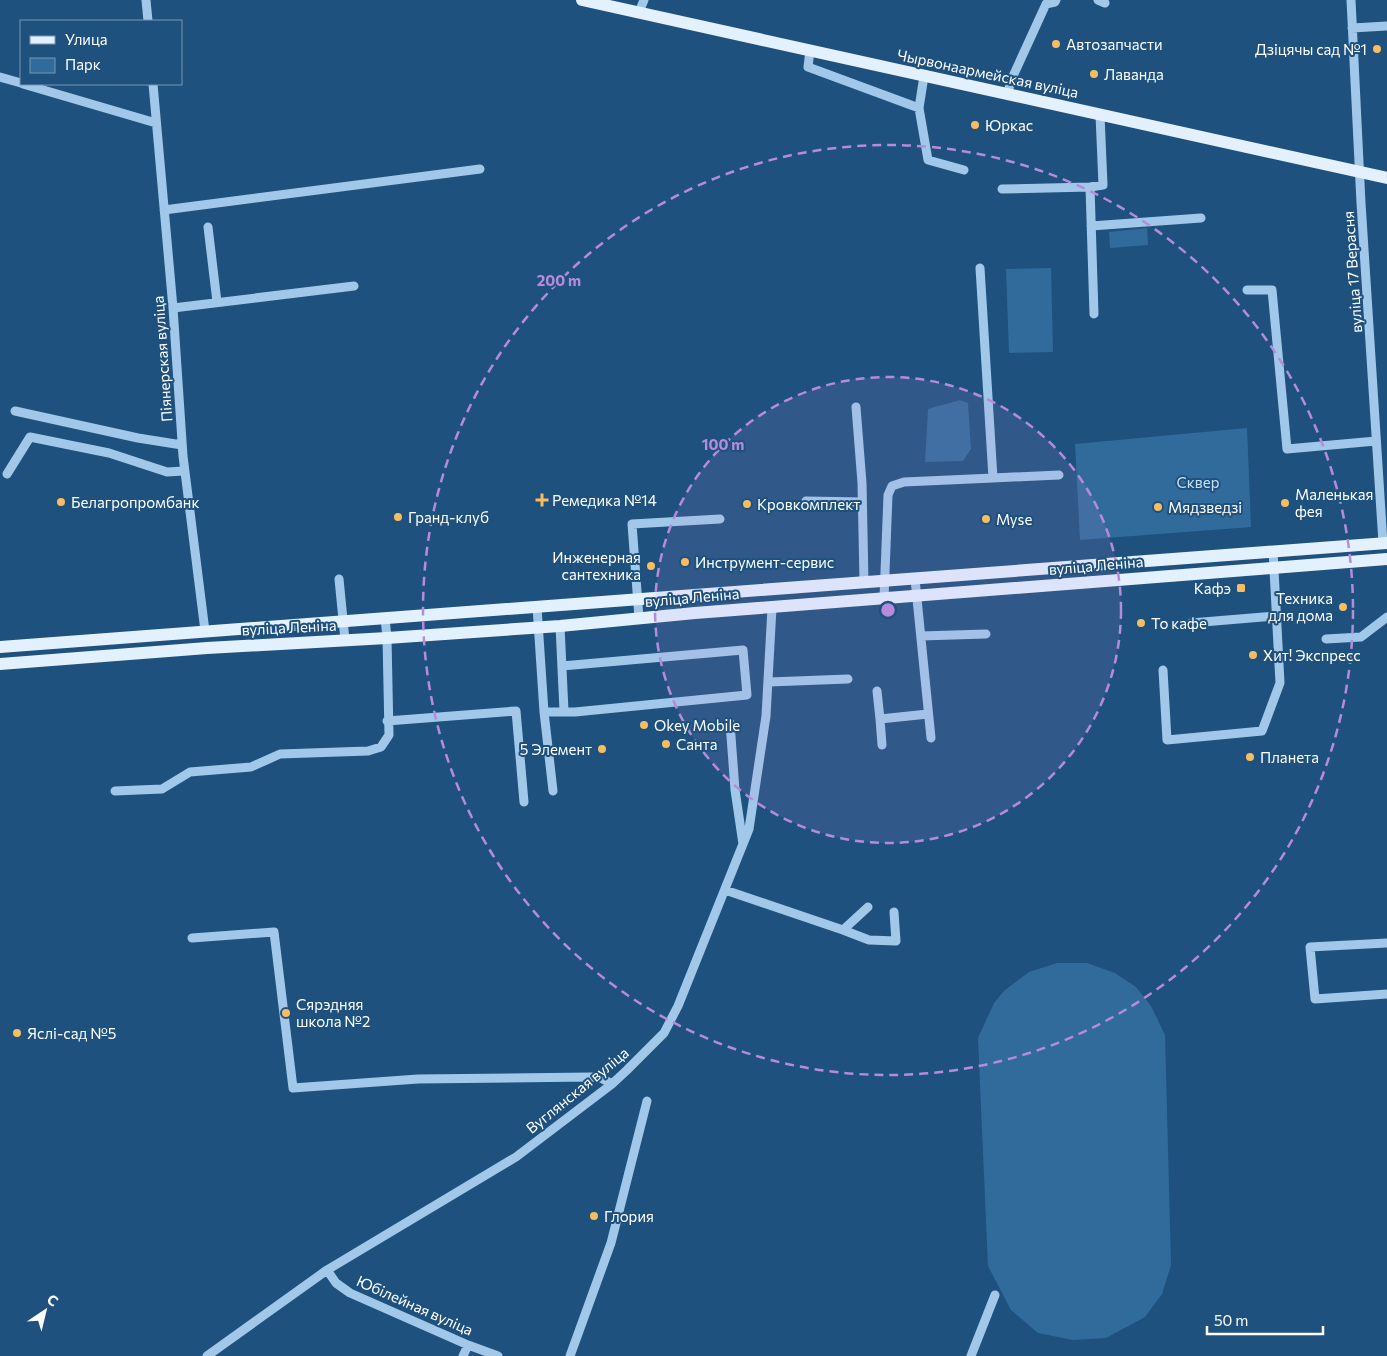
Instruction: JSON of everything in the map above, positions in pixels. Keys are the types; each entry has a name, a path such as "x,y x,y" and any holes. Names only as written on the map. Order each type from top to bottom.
{"main road":[{"name":"Чырвонаармейская вуліца","path":"582,0 1387,178"},
{"name":"вуліца Леніна","path":"0,647 1385,543"},
{"path":"1385,543 1386,559"},
{"name":"вуліца Леніна","path":"0,664 207,648 560,626 884,598 1386,559"},
{"path":"772,589 772,608"},
{"path":"205,632 207,648"}],"street":[{"path":"146,0 148,20"},
{"path":"639,12 644,0"},
{"path":"1007,94 1014,74 1046,4 1056,0"},
{"name":"вуліца 17 Верасня","path":"1351,0 1376,441 1385,543"},
{"path":"1352,28 1387,26"},
{"path":"810,50 808,68 919,108"},
{"path":"924,76 919,108 928,160 964,170"},
{"path":"0,77 20,82"},
{"path":"29,85 156,124"},
{"name":"Піянерская вуліца","path":"153,85 173,308 184,471 205,632"},
{"path":"1002,189 1103,185 1100,114"},
{"path":"164,210 480,169"},
{"path":"1090,187 1094,314"},
{"path":"1091,226 1201,218"},
{"path":"208,228 217,302"},
{"path":"980,268 993,478"},
{"path":"173,308 354,286"},
{"path":"1247,290 1272,290 1287,448 1376,441"},
{"path":"856,407 862,502 864,582"},
{"path":"15,411 182,445"},
{"path":"7,474 30,437 109,454 167,472 184,471"},
{"path":"884,598 888,495 892,486 904,482 1059,475"},
{"path":"806,502 862,502"},
{"path":"639,618 632,524 720,519"},
{"path":"1163,670 1167,740 1262,731 1280,683 1273,551"},
{"path":"339,579 345,640"},
{"path":"915,579 931,738"},
{"path":"537,607 544,712 552,791"},
{"name":"Вуглянская вуліца","path":"207,1356 327,1270 516,1157 612,1084 664,1032 678,1006 749,829 766,716 772,608"},
{"path":"1191,623 1276,616"},
{"path":"1326,639 1361,637 1387,617"},
{"path":"115,791 162,789 190,772 252,766 280,754 368,751 381,747 389,735 387,721 387,638 385,618"},
{"path":"560,626 564,712"},
{"path":"921,636 986,634"},
{"path":"544,712 575,712 747,695 743,650 562,666"},
{"path":"769,682 848,679"},
{"path":"877,691 882,745"},
{"path":"387,721 516,711 524,802"},
{"path":"880,719 928,714"},
{"path":"730,723 735,790 743,846"},
{"path":"725,890 869,940 896,941 894,912"},
{"path":"843,930 868,907"},
{"path":"192,938 274,932 293,1088 418,1079 591,1077 601,1078 612,1084"},
{"path":"1387,943 1310,947 1315,999 1387,994"},
{"path":"570,1356 611,1244 647,1101"},
{"name":"Юбілейная вуліца","path":"327,1270 336,1283 350,1293 468,1345 498,1356"},
{"path":"971,1356 995,1295"},
{"path":"463,1356 468,1345"}],"green space":[{"path":"1147,228 1148,245 1110,248 1109,232"},
{"path":"1051,268 1053,352 1009,353 1006,269"},
{"path":"960,400 968,403 971,449 963,461 925,462 928,409"},
{"name":"Сквер","path":"1247,428 1251,527 1080,540 1075,444"},
{"path":"1057,963 1087,963 1115,973 1136,987 1151,1006 1165,1035 1171,1265 1162,1294 1145,1317 1106,1338 1073,1340 1038,1333 1011,1310 988,1266 978,1038 994,1003 1005,990 1029,972"}],"place":[{"name":"Автозапчасти","path":"1056,44"},
{"name":"Дзіцячы сад №1","path":"1377,49"},
{"name":"Лаванда","path":"1094,74"},
{"name":"Юркас","path":"975,125"},
{"name":"Ремедика №14","path":"542,500"},
{"name":"Белагропромбанк","path":"61,502"},
{"name":"Маленькая фея","path":"1285,503"},
{"name":"Кровкомплект","path":"747,504"},
{"name":"Мядзведзі","path":"1158,507"},
{"name":"Гранд-клуб","path":"398,517"},
{"name":"Myse","path":"986,519"},
{"name":"Инструмент-сервис","path":"685,562"},
{"name":"Инженерная сантехника","path":"651,566"},
{"name":"Кафэ","path":"1241,588"},
{"name":"Техника для дома","path":"1343,607"},
{"name":"То кафе","path":"1141,623"},
{"name":"Хит! Экспресс","path":"1253,655"},
{"name":"Okey Mobile","path":"644,725"},
{"name":"Санта","path":"666,744"},
{"name":"5 Элемент","path":"602,749"},
{"name":"Планета","path":"1250,757"},
{"name":"Сярэдняя школа №2","path":"286,1013"},
{"name":"Яслі-сад №5","path":"17,1033"},
{"name":"Глория","path":"594,1216"}]}
